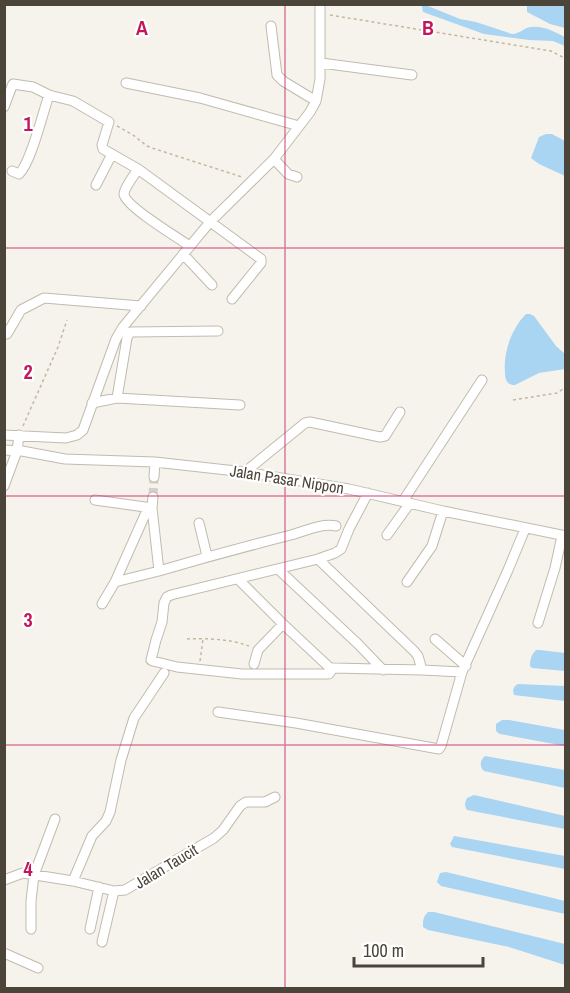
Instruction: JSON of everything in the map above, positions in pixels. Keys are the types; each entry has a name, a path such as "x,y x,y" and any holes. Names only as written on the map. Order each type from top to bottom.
{"street":[{"path":"4,435 66,438 77,435 85,427 119,332 210,222 274,159 310,112 316,101 320,79 320,9"},
{"path":"271,26 277,75 316,101"},
{"path":"321,63 412,75"},
{"path":"126,83 200,98 299,126"},
{"path":"4,107 13,84 33,87 49,95 73,101 109,122 103,149 138,169 261,259 261,263 232,299"},
{"path":"12,171 19,174 23,170 49,95"},
{"path":"96,185 112,154"},
{"path":"274,159 288,174 297,177"},
{"path":"138,169 124,192 124,196 136,210 190,246"},
{"path":"183,254 212,285"},
{"path":"7,334 21,310 44,298 141,306"},
{"path":"117,398 129,332 218,332"},
{"path":"387,535 482,380"},
{"path":"92,403 117,398 240,405"},
{"path":"245,472 305,423 310,422 380,437 385,436 400,412"},
{"path":"4,486 17,451 19,435"},
{"name":"Jalan Pasar Nippon","path":"4,450 65,459 156,462 245,472 368,493 443,512 564,536"},
{"path":"154,477 156,462"},
{"path":"333,668 329,674 242,674 177,667 152,660 167,597 335,553 340,549 368,493"},
{"path":"102,604 115,582 153,497"},
{"path":"95,501 150,508"},
{"path":"150,508 159,571"},
{"path":"407,582 432,546 443,512"},
{"path":"198,523 207,556"},
{"path":"115,582 326,525 336,526"},
{"path":"218,712 296,723 439,749 464,669 525,528"},
{"path":"538,623 564,536"},
{"path":"318,559 414,651 422,670"},
{"path":"278,569 383,670"},
{"path":"238,579 283,624 333,668 464,669"},
{"path":"254,664 258,650 283,624"},
{"path":"435,639 464,669"},
{"path":"73,881 92,836 106,820 111,809 121,760 134,718 164,673"},
{"name":"Jalan Taucit","path":"4,880 18,874 34,875 114,891 126,890 214,838 223,830 240,806 246,802 265,802 275,797"},
{"path":"31,929 34,875 55,819"},
{"path":"90,929 99,887"},
{"path":"102,942 114,891"},
{"path":"4,953 38,968"}],"path":[{"path":"320,9 551,51 566,59"},
{"path":"109,122 133,135 147,146 252,180"},
{"path":"19,435 58,347 67,320"},
{"path":"513,400 557,393 566,387"},
{"path":"187,639 203,638 241,644 258,650"},
{"path":"200,664 203,638"}],"water":[{"path":"527,4 565,5 565,28 550,24 527,12"},
{"path":"422,6 512,34 531,27 544,28 565,37 565,46 553,41 484,34 423,12"},
{"path":"552,134 565,141 565,176 531,158 539,137"},
{"path":"526,314 534,316 556,346 565,354 565,369 539,373 512,385 505,377 505,356 513,333"},
{"path":"536,650 565,653 565,671 532,668 531,660"},
{"path":"518,684 565,686 565,701 514,695 513,690"},
{"path":"502,720 565,730 565,746 500,734 496,724"},
{"path":"485,756 565,770 565,788 484,771 481,764"},
{"path":"474,795 565,816 565,829 467,810 466,799"},
{"path":"454,836 565,856 565,869 452,847 450,844"},
{"path":"446,872 565,901 565,914 441,886 437,882 440,873"},
{"path":"428,912 565,944 565,965 509,947 428,930 423,927 425,915"}],"tunnel":[{"path":"153,497 154,477"}]}
